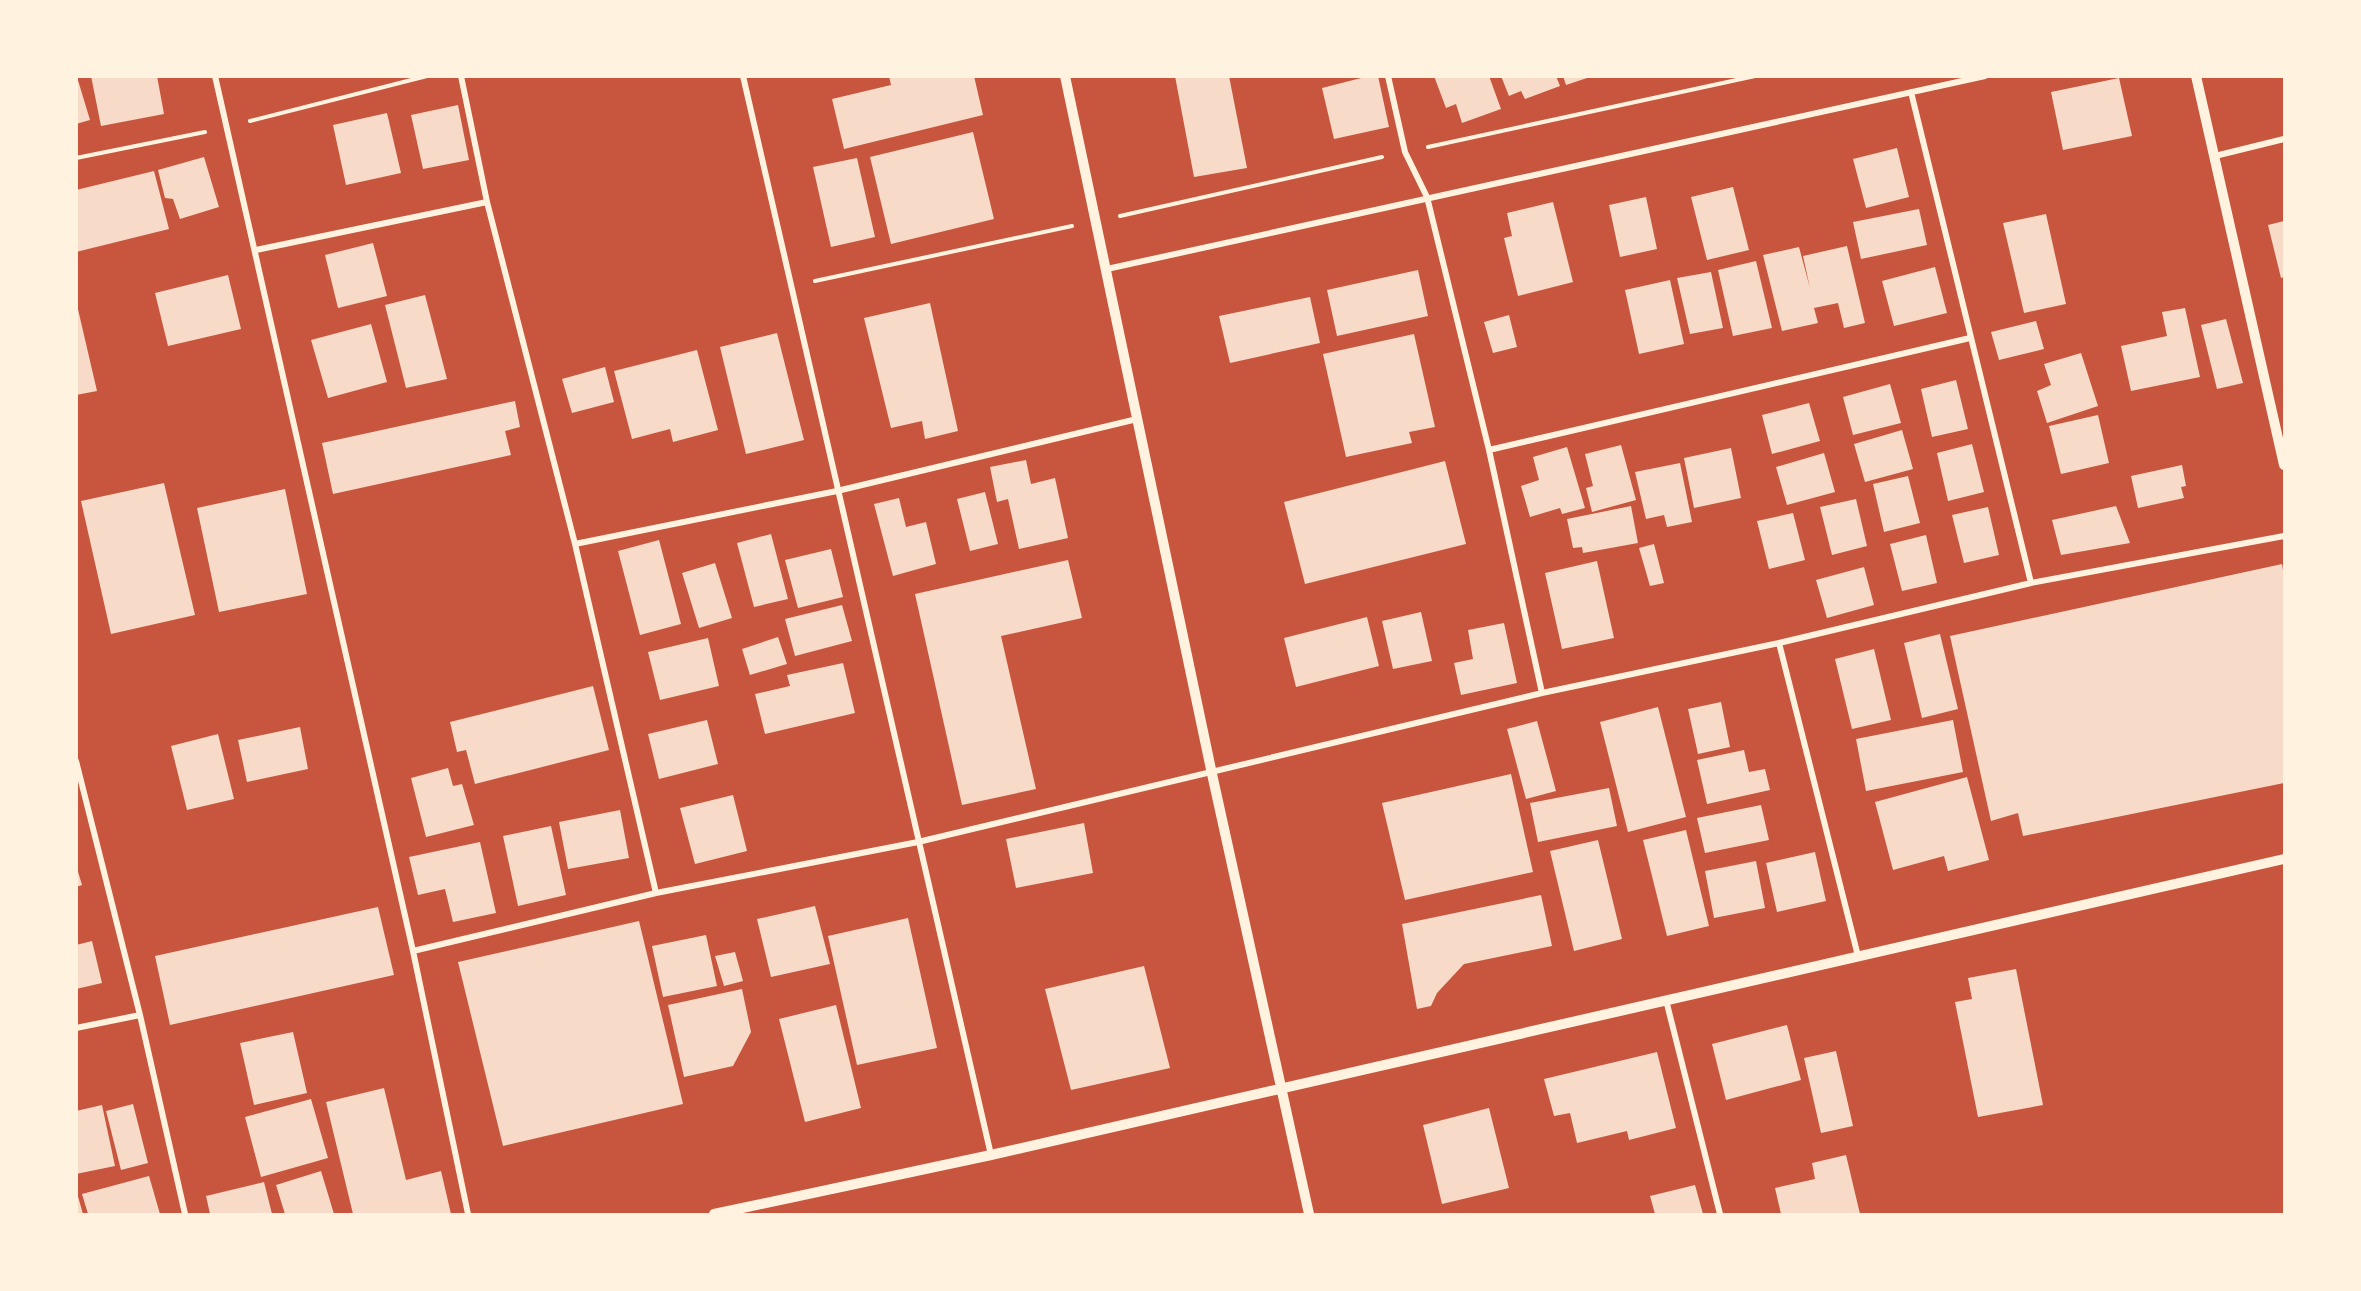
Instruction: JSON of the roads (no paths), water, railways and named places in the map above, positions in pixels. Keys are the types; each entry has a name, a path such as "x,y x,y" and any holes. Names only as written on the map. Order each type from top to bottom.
{"street":[{"path":"215,76 413,951 468,1215"},
{"path":"461,76 487,202 575,544 656,893"},
{"path":"743,76 990,1155"},
{"path":"1065,76 1212,774 1309,1215"},
{"path":"1388,76 1405,152 1426,197 1489,450 1542,693"},
{"path":"1107,269 1426,197 1985,76"},
{"path":"2196,76 2284,465"},
{"path":"1911,92 2031,583"},
{"path":"2215,156 2284,139"},
{"path":"256,250 487,202"},
{"path":"1489,450 1970,338"},
{"path":"575,544 837,491 1137,419"},
{"path":"413,951 656,893 918,843 1542,693 1779,643 2031,583 2284,536"},
{"path":"1779,643 1858,956"},
{"path":"76,761 140,1015 185,1215"},
{"path":"714,1215 990,1155 2284,859"},
{"path":"1665,999 1720,1215"},
{"path":"76,1028 140,1015"}]}
